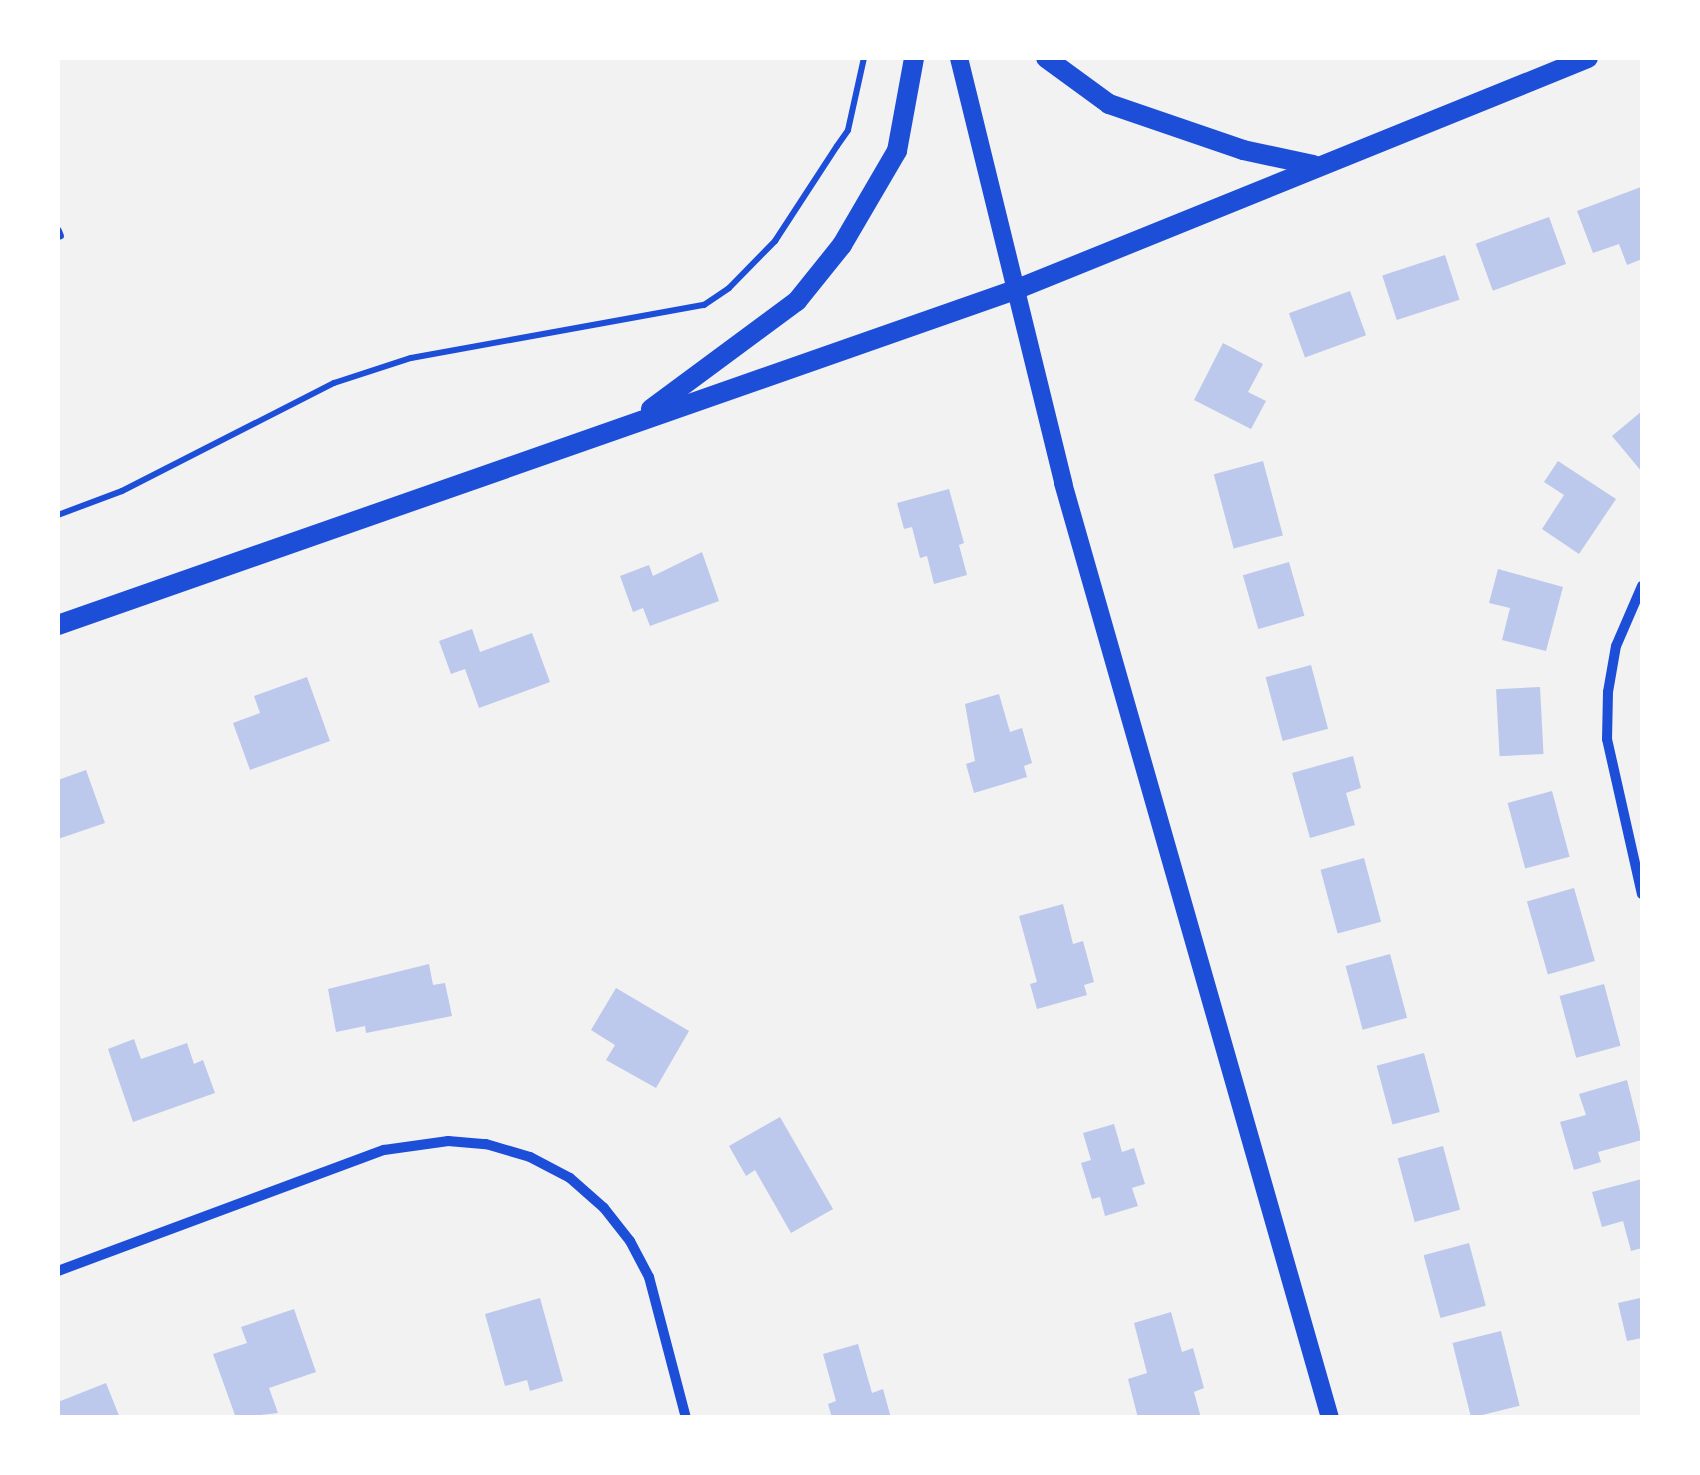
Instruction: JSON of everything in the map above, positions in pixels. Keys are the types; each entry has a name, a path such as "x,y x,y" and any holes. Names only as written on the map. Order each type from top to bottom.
{"main road":[{"path":"633,422 797,302 842,245 897,150 914,58"},
{"path":"1046,58 1110,104 1242,150 1313,166"},
{"path":"58,625 1016,290 1313,166 1588,58"}],"street":[{"path":"958,58 1064,483 1330,1418"},
{"path":"1642,586 1616,646 1607,724 1615,786 1642,894"},
{"path":"58,1271 384,1150 448,1141 486,1144 530,1157 570,1178 604,1208 630,1240 648,1277 686,1418"}],"path":[{"path":"58,516 122,491 252,422 349,378 411,358 704,304 728,288 774,241 848,130 864,58"}],"building":[{"path":"1641,187 1642,259 1627,265 1619,244 1593,253 1577,211"},
{"path":"1549,217 1566,264 1493,291 1476,244"},
{"path":"1445,255 1460,300 1397,320 1382,275"},
{"path":"1350,291 1366,335 1305,357 1289,313"},
{"path":"1223,343 1263,364 1248,392 1266,401 1251,429 1194,400"},
{"path":"1642,411 1642,472 1612,436"},
{"path":"1263,461 1283,535 1234,549 1214,474"},
{"path":"1558,461 1616,499 1579,554 1542,529 1564,495 1544,482"},
{"path":"949,489 964,543 959,545 967,575 934,584 927,556 920,558 912,527 904,529 897,503"},
{"path":"702,552 719,601 650,626 643,608 633,612 620,576 649,565 653,576"},
{"path":"1289,562 1304,616 1258,629 1243,575"},
{"path":"1498,569 1563,587 1546,651 1502,640 1510,608 1489,603"},
{"path":"472,629 480,652 532,633 550,682 479,708 465,669 451,674 439,641"},
{"path":"1311,665 1328,729 1283,741 1266,677"},
{"path":"307,677 330,741 250,770 233,723 260,713 254,696"},
{"path":"1540,687 1544,754 1500,756 1496,689"},
{"path":"999,694 1010,732 1022,728 1032,763 1024,766 1027,777 974,793 966,764 975,761 965,704"},
{"path":"1353,756 1361,788 1346,793 1355,825 1310,838 1292,773"},
{"path":"86,770 105,823 58,839 58,780"},
{"path":"1552,791 1570,857 1525,869 1508,803"},
{"path":"1364,858 1381,922 1338,933 1321,870"},
{"path":"1574,888 1595,961 1548,975 1527,902"},
{"path":"1063,904 1073,944 1083,941 1094,982 1084,985 1087,995 1037,1009 1030,984 1037,982 1019,916"},
{"path":"1390,954 1407,1018 1363,1030 1346,966"},
{"path":"429,964 433,985 445,983 452,1016 366,1033 365,1026 336,1032 328,989"},
{"path":"1604,984 1621,1046 1576,1058 1560,996"},
{"path":"616,988 689,1031 656,1088 606,1060 615,1045 591,1030"},
{"path":"134,1039 141,1059 187,1043 194,1064 203,1060 215,1093 133,1122 108,1049"},
{"path":"1424,1053 1440,1112 1392,1125 1377,1066"},
{"path":"1627,1080 1642,1140 1598,1152 1601,1162 1574,1170 1560,1122 1586,1115 1579,1094"},
{"path":"780,1117 833,1209 791,1233 755,1170 746,1176 729,1146"},
{"path":"1114,1124 1122,1152 1134,1148 1145,1184 1132,1188 1138,1206 1105,1216 1100,1197 1092,1199 1081,1163 1091,1160 1083,1133"},
{"path":"1443,1146 1460,1210 1415,1222 1398,1158"},
{"path":"1642,1179 1642,1248 1631,1251 1623,1221 1602,1227 1592,1192"},
{"path":"1469,1243 1486,1306 1440,1318 1424,1255"},
{"path":"540,1298 563,1381 530,1391 527,1380 505,1386 485,1314"},
{"path":"1640,1298 1642,1338 1627,1341 1618,1303"},
{"path":"294,1309 316,1372 269,1388 278,1413 236,1418 213,1354 247,1343 241,1327"},
{"path":"1171,1312 1182,1352 1193,1348 1204,1388 1194,1392 1201,1418 1138,1418 1128,1379 1147,1373 1134,1323"},
{"path":"1501,1331 1520,1406 1471,1418 1452,1343"},
{"path":"858,1344 872,1393 883,1389 891,1418 832,1418 828,1404 836,1401 823,1354"},
{"path":"106,1383 120,1418 58,1418 58,1402"}]}
